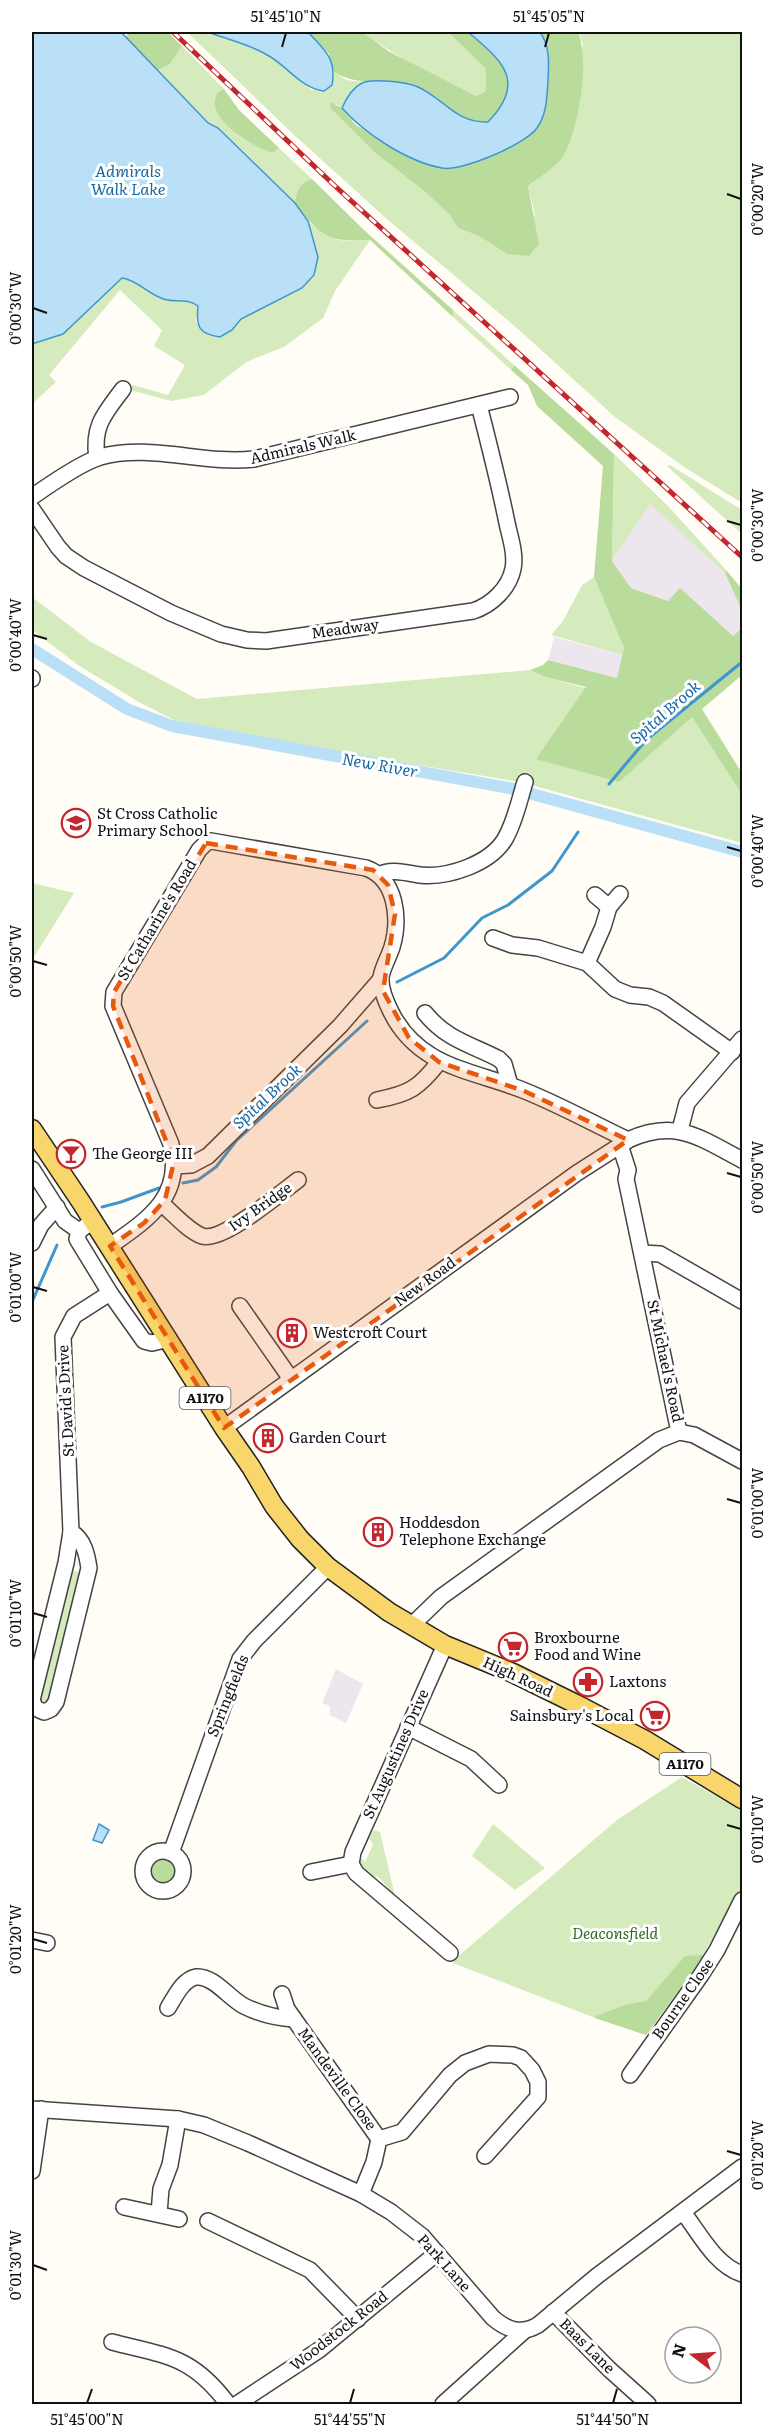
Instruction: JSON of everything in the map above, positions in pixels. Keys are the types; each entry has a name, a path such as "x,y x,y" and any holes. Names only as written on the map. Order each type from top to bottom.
{"main road":[{"name":"A1170","path":"32,1129 86,1226 110,1246 274,1506 300,1539 328,1567"},
{"name":"High Road","path":"328,1567 389,1612 445,1645 513,1673 627,1731 742,1799"}],"street":[{"path":"97,458 95,437 99,424 123,389"},
{"name":"Admirals Walk","path":"32,497 97,458 136,452 228,460 254,459 510,397"},
{"name":"Meadway","path":"32,509 58,547 75,563 171,613 231,637 266,641 473,611 493,601 505,585 514,567 503,502 479,405"},
{"name":"St Catharine's Road","path":"110,1246 144,1223 162,1204 167,1195 174,1166 171,1144 113,1006 112,997 199,850 206,843 214,842 366,868 380,875 390,871 433,876 463,870 500,846 515,816 525,782"},
{"path":"174,1166 191,1165 208,1156 340,1026 381,979 393,942 396,914 392,893 380,875"},
{"path":"587,963 609,907 620,894"},
{"path":"595,895 609,907"},
{"path":"493,938 512,945 538,948 587,963 621,992 656,999 678,1011 732,1052"},
{"path":"381,979 387,1003 403,1031 421,1049 439,1062 510,1085 545,1100 624,1143"},
{"path":"426,1013 433,1023 456,1041 499,1059 504,1064 510,1085"},
{"path":"742,1040 687,1102 680,1130 701,1138 742,1160"},
{"path":"376,1100 411,1091 439,1062"},
{"name":"New Road","path":"224,1428 624,1143 651,1132 680,1130"},
{"name":"St Michael's Road","path":"412,1625 441,1597 495,1557 658,1440 679,1432 626,1179 628,1170 624,1143"},
{"path":"603,1157 626,1179"},
{"path":"32,1169 69,1225 86,1226 78,1244 144,1341 152,1343 169,1339"},
{"name":"Ivy Bridge","path":"162,1204 195,1232 213,1237 233,1227 298,1180"},
{"path":"32,1243 41,1225 57,1207"},
{"path":"642,1253 660,1254 742,1300"},
{"name":"St David's Drive","path":"89,1568 56,1702 51,1709 44,1712 35,1708 32,1700 66,1563 71,1532 63,1337 74,1316 110,1293"},
{"path":"240,1306 291,1379"},
{"path":"679,1432 694,1435 742,1461"},
{"path":"66,1563 89,1568 86,1551 78,1537 71,1532"},
{"name":"Springfields","path":"171,1853 240,1659 254,1641 328,1567"},
{"name":"St Augustines Drive","path":"351,1864 353,1852 445,1645"},
{"path":"408,1727 471,1759 499,1785"},
{"path":"312,1872 351,1864 356,1873 450,1953"},
{"name":"Bourne Close","path":"630,2075 737,1925 742,1900"},
{"name":"Mandeville Close","path":"168,2008 189,1980 199,1977 210,1981 245,2007 271,2017 294,2019"},
{"name":"Mandeville Close","path":"282,1994 287,2009 379,2139"},
{"path":"361,2194 371,2171 379,2139 402,2132 450,2075 465,2063 489,2054 513,2055 521,2058 532,2070 538,2082 538,2097 485,2156"},
{"path":"32,2171 36,2109"},
{"name":"Park Lane","path":"36,2109 178,2119 204,2125 361,2194 404,2222 437,2253 493,2318 506,2328 524,2331"},
{"path":"159,2213 162,2189 171,2165 178,2119"},
{"path":"443,2404 524,2331 538,2325 597,2276 742,2167"},
{"path":"124,2207 179,2219"},
{"path":"683,2212 720,2260 732,2270 742,2274"},
{"path":"208,2221 310,2270 358,2319"},
{"name":"Woodstock Road","path":"237,2404 311,2355 437,2253"},
{"name":"Baas Lane","path":"553,2312 609,2369 648,2404"},
{"path":"112,2342 180,2361 203,2375 228,2404"}],"highlighted area":[{"path":"206,843 373,870 388,885 395,914 383,991 409,1038 439,1062 524,1091 628,1140 224,1428 110,1246 144,1223 165,1200 174,1161 113,1006 114,992"}],"shaded area":[{"path":"650,503 725,573 742,611 742,628 733,636 669,601 631,588 612,561"},
{"path":"554,637 623,655 617,678 548,660"},
{"path":"336,1669 363,1684 346,1723 330,1715 330,1706 322,1703"}],"green space":[{"path":"129,32 168,32 182,46 170,64 157,71 126,37"},
{"path":"187,32 208,32 238,41 267,54 312,90 332,85 334,72 346,80 363,82 348,96 342,108 336,104 331,109 374,152 423,190 450,215 458,228 479,236 507,254 535,215 528,186 563,157 583,44 578,32 742,32 742,503 684,467 615,417 518,329 388,220 292,133"},
{"path":"308,32 363,32 388,51 476,96 486,91 486,69 448,32 468,32 493,52 505,70 509,90 501,108 488,122 475,121 456,113 433,95 415,86 353,80 334,72 329,54"},
{"path":"363,32 448,32 486,69 486,91 476,96 461,89 403,59"},
{"path":"540,32 578,32 583,60 581,94 574,128 564,155 553,167 528,186 539,244 529,256 507,254 479,236 458,228 450,215 423,190 374,152 331,109 330,102 342,108 356,125 413,160 468,165 545,39"},
{"path":"182,46 224,89 218,92 273,153 279,148 312,179 304,182 299,188 295,203 218,128 208,123 157,71 170,64"},
{"path":"224,89 239,110 279,148 273,153 256,146 238,135 223,121 218,114 215,102 218,92"},
{"path":"312,179 364,230 453,310 453,317 370,240 334,238 326,235 311,223 295,203 299,188 304,182"},
{"path":"308,221 323,233 336,239 370,240 335,291 323,318 284,347 246,362 204,395 171,401 130,390 133,385 168,395 185,365 154,346 162,330 120,290 49,375 56,382 32,404 32,344 63,334 122,277 191,301 198,306 196,323 232,330 240,319 267,304 318,257"},
{"path":"453,310 514,365 511,370 453,317"},
{"path":"514,365 614,454 612,561 631,588 668,601 680,588 733,636 742,628 742,675 702,709 742,773 742,795 692,717 619,782 536,759 586,687 545,677 530,670 543,665 548,660 617,678 624,648 594,577 603,466 537,406 528,385 511,370"},
{"path":"614,454 668,506 727,571 725,573 650,504 612,561"},
{"path":"670,465 742,510 742,534 667,466"},
{"path":"727,571 742,589 742,611 725,573"},
{"path":"594,577 624,648 623,655 551,635 563,621 582,585"},
{"path":"32,597 91,642 197,699 530,670 545,677 692,717 742,795 742,843 520,782 310,747 174,720 78,665 32,630"},
{"path":"32,883 74,893 32,960"},
{"path":"72,1571 81,1572 50,1704 38,1704"},
{"name":"Deaconsfield","path":"682,1777 742,1811 742,1887 696,1967 646,2035 595,2018 453,1963 617,1820"},
{"path":"493,1824 545,1868 515,1890 472,1856"},
{"path":"374,1830 380,1832 396,1900 377,1876 369,1878 361,1871 358,1860 360,1857 365,1862 373,1845 369,1838"},
{"path":"164,1859 174,1863 178,1873 174,1883 164,1887 154,1883 150,1873 154,1863"},
{"path":"704,1955 646,2035 595,2018 625,2005 646,2001 685,1956"}],"water":[{"name":"Admirals Walk Lake","path":"32,32 121,32 208,123 218,128 295,203 308,221 318,257 314,275 302,288 241,319 232,330 220,337 207,334 200,328 198,306 189,302 166,300 122,278 63,334 32,344"},
{"path":"208,32 308,32 331,61 332,85 324,91 308,86 262,52"},
{"path":"468,32 540,32 543,37 549,61 545,111 537,128 520,142 492,156 463,166 442,168 415,160 388,146 363,128 342,108 347,97 358,85 374,81 390,81 418,87 467,119 488,122 500,108 506,95 508,84 506,73 491,53"},
{"path":"99,1824 109,1830 102,1843 93,1840"}],"waterway":[{"name":"New River","path":"32,649 127,709 172,726 514,789 742,852"},
{"name":"Spital Brook","path":"609,784 646,740 742,662"},
{"name":"Spital Brook","path":"397,982 444,958 482,918 508,905 552,871 578,832"},
{"name":"Spital Brook","path":"183,1183 198,1180 216,1167 236,1141 367,1021"},
{"name":"Spital Brook","path":"102,1207 159,1188"},
{"name":"Spital Brook","path":"32,1302 57,1245"}],"railway":[{"path":"173,32 335,186 742,557"}],"place":[{"name":"St Cross Catholic Primary School","path":"76,823"},
{"name":"The George III","path":"71,1154"},
{"name":"Westcroft Court","path":"292,1333"},
{"name":"Garden Court","path":"268,1438"},
{"name":"Hoddesdon Telephone Exchange","path":"378,1532"},
{"name":"Broxbourne Food and Wine","path":"513,1647"},
{"name":"Laxtons","path":"588,1682"},
{"name":"Sainsbury's Local","path":"655,1716"}]}
